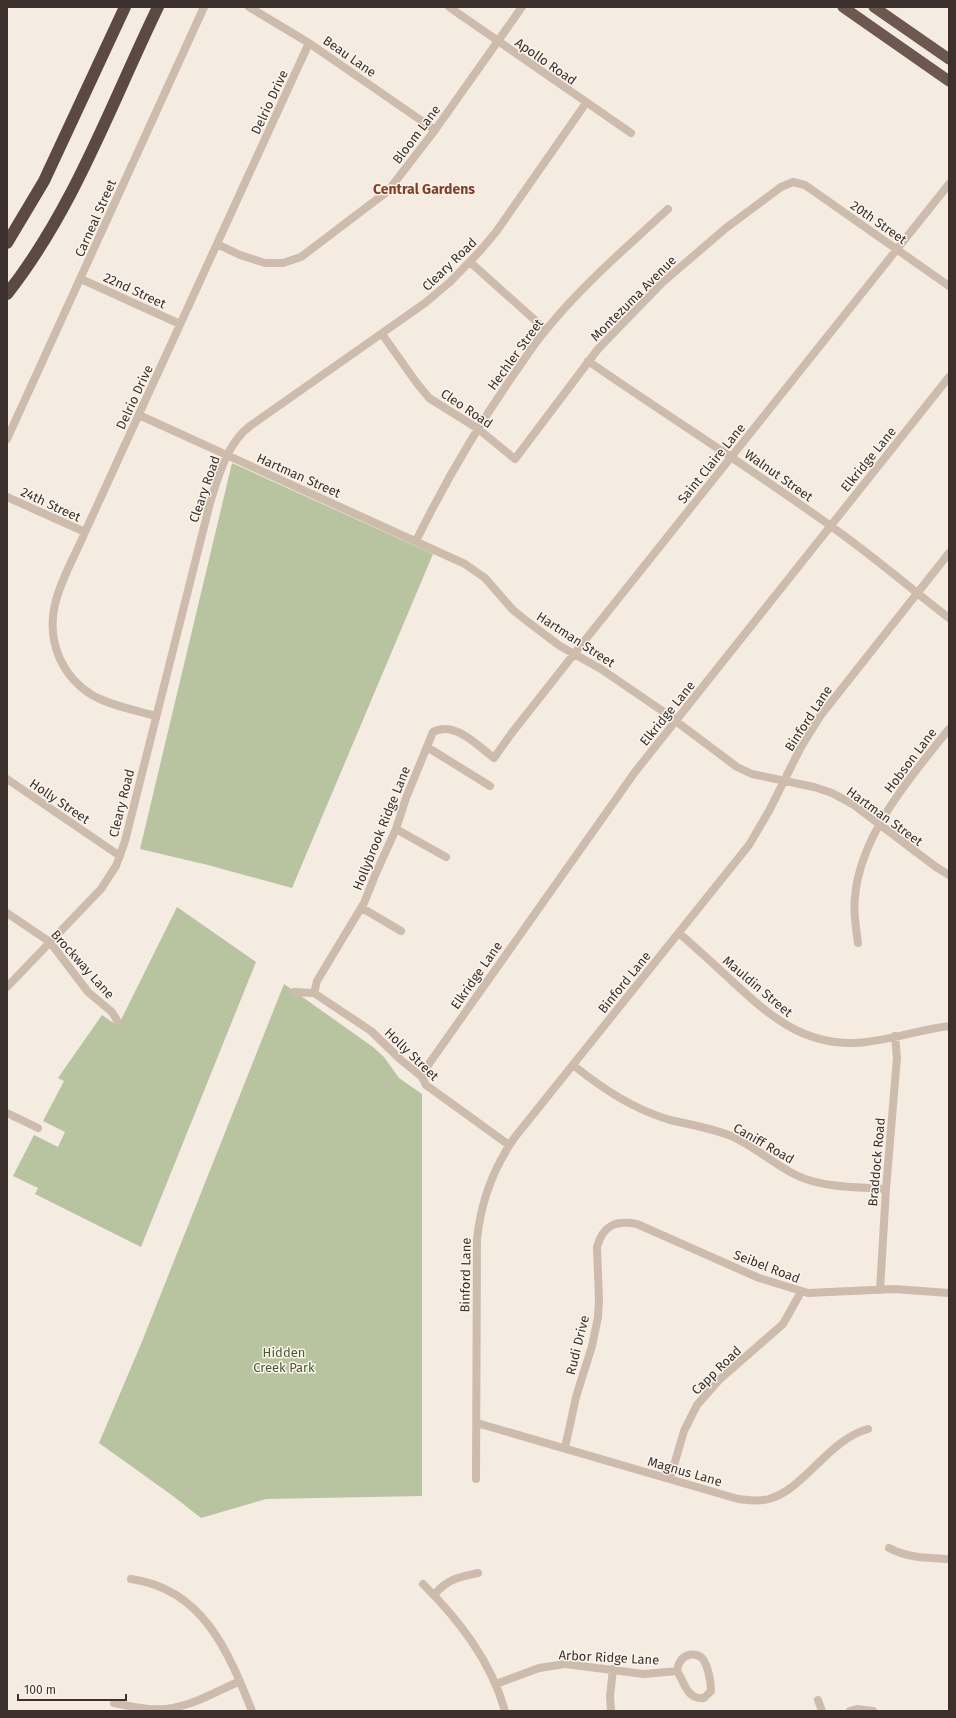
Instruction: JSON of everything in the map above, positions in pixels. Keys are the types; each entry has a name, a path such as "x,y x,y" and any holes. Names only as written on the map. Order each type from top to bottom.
{"highway":[{"path":"98,64 120,7"},
{"path":"7,243 44,181 125,7"},
{"path":"7,294 41,245 68,200 158,7"},
{"path":"843,7 949,81"},
{"path":"874,7 949,59"}],"street":[{"name":"Carneal Street","path":"7,439 204,7"},
{"name":"Beau Lane","path":"249,7 309,43 435,130"},
{"name":"Apollo Road","path":"449,7 631,133"},
{"name":"Bloom Lane","path":"217,244 240,255 265,263 283,263 301,257 388,191 435,130 522,7"},
{"name":"Delrio Drive","path":"156,716 106,701 85,690 67,672 57,651 52,628 54,605 85,532 309,43"},
{"name":"Cleary Road","path":"7,987 101,889 113,871 120,856 210,503 233,445 243,431 382,334 425,303 450,282 496,232 586,103"},
{"name":"20th Street","path":"794,182 805,185 949,286"},
{"name":"Montezuma Avenue","path":"515,459 588,361 663,282 726,228 781,187 794,182"},
{"name":"Saint Claire Lane","path":"494,758 574,654 898,250 949,184"},
{"name":"Hechler Street","path":"416,541 444,485 477,428 546,330 595,278 668,209"},
{"path":"470,262 546,330"},
{"name":"22nd Street","path":"80,279 180,324"},
{"name":"Cleo Road","path":"382,334 429,398 477,428 515,459"},
{"name":"Walnut Street","path":"588,361 708,443 732,457 831,526 949,618"},
{"name":"Elkridge Lane","path":"422,1077 426,1068 646,758 677,721 949,376"},
{"name":"Hartman Street","path":"139,415 465,564 477,572 523,618 550,639 601,669 677,721 742,769 752,774 814,787 832,793 854,805 936,867 949,875"},
{"name":"24th Street","path":"7,496 85,532"},
{"name":"Binford Lane","path":"476,1480 476,1256 478,1224 494,1171 509,1145 750,845 801,748 821,715 949,553"},
{"name":"Hollybrook Ridge Lane","path":"314,993 318,981 362,908 396,829 433,732 448,729 458,732 494,758"},
{"name":"Hobson Lane","path":"858,943 854,902 858,878 865,853 903,787 949,729"},
{"path":"426,747 490,786"},
{"name":"Holly Street","path":"7,779 120,856"},
{"path":"396,829 446,857"},
{"path":"362,908 401,930"},
{"name":"Brockway Lane","path":"7,913 50,942 88,992 112,1012 118,1022"},
{"name":"Mauldin Street","path":"679,933 760,1006 790,1028 809,1036 844,1043 864,1042 949,1026"},
{"path":"294,992 314,993"},
{"name":"Holly Street","path":"314,993 371,1031 401,1060 422,1077 426,1084 440,1096 509,1145"},
{"name":"Braddock Road","path":"880,1290 896,1058 895,1036"},
{"name":"Caniff Road","path":"573,1065 610,1093 638,1108 671,1120 713,1129 732,1136 801,1178 822,1183 886,1189"},
{"path":"7,1113 38,1128"},
{"name":"Seibel Road","path":"597,1247 602,1234 614,1224 622,1222 637,1224 759,1278 800,1292 808,1293 894,1289 949,1293"},
{"name":"Rudi Drive","path":"565,1448 576,1397 592,1346 597,1324 599,1300 597,1247"},
{"name":"Capp Road","path":"670,1479 684,1431 697,1405 719,1380 783,1324 800,1292"},
{"name":"Magnus Lane","path":"477,1423 738,1499 755,1501 768,1499 787,1489 851,1435 868,1429"},
{"path":"889,1548 906,1556 949,1559"},
{"path":"434,1595 440,1588 456,1578 478,1574"},
{"path":"131,1579 147,1581 168,1590 190,1605 215,1632 240,1681 252,1711"},
{"path":"423,1584 468,1635 480,1653 496,1684 505,1711"},
{"name":"Arbor Ridge Lane","path":"696,1654 703,1659 708,1671 711,1692 704,1698 697,1699 690,1695 677,1671 680,1661 688,1655 696,1654"},
{"name":"Arbor Ridge Lane","path":"496,1684 526,1671 551,1665 578,1664 644,1674 677,1671"},
{"path":"611,1711 610,1696 613,1669"},
{"path":"114,1703 145,1708 166,1709 188,1704 240,1681"},
{"path":"818,1700 822,1711"},
{"path":"850,1711 857,1709 873,1711"}],"green space":[{"path":"232,463 433,554 292,888 208,865 140,849"},
{"path":"177,907 256,962 141,1247 35,1194 38,1188 13,1176 34,1135 58,1147 65,1132 43,1121 64,1081 58,1078 102,1015 118,1026"},
{"name":"Hidden Creek Park","path":"284,984 373,1047 384,1057 399,1078 422,1094 422,1496 266,1499 201,1518 99,1443 141,1344"}],"district":[{"name":"Central Gardens","path":"424,189"}]}
